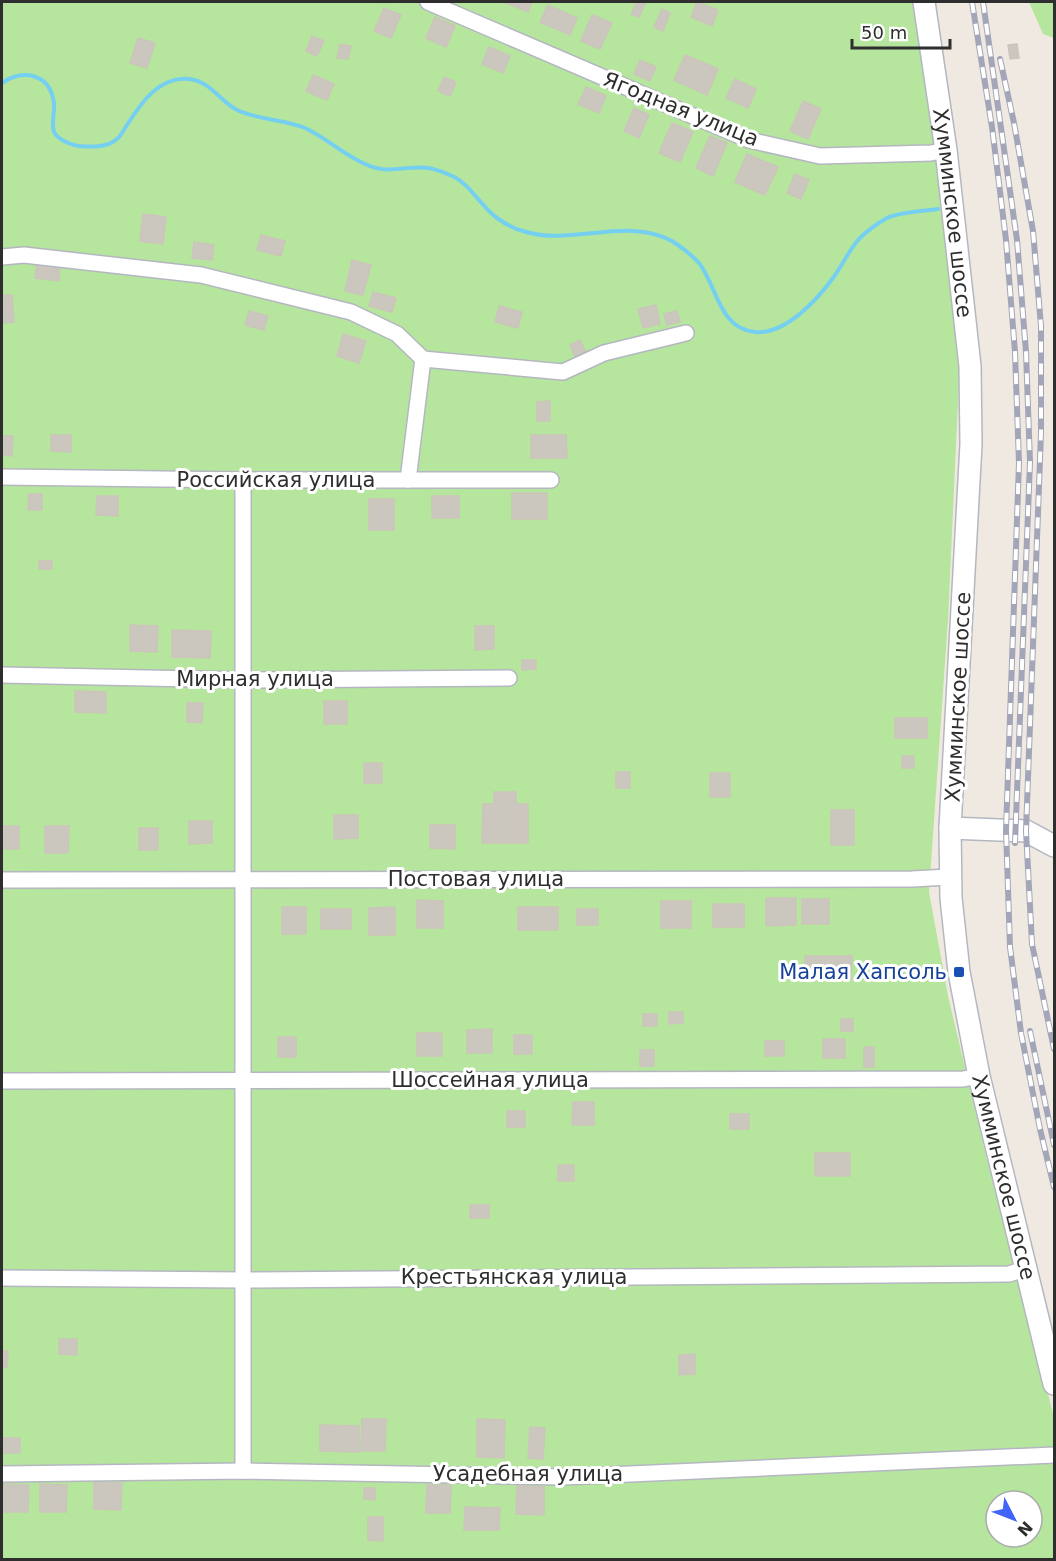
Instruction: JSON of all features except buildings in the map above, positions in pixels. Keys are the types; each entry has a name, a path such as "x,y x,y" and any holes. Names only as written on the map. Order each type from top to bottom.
{"main road":[{"name":"Хумминское шоссе","path":"924,2 946,150 970,366 971,444 950,828 950,876 959,972 979,1076 1054,1384"},
{"path":"950,828 1026,831 1054,846"}],"street":[{"name":"Ягодная улица","path":"428,2 749,140 820,156 931,153 946,150"},
{"path":"2,257 24,255 201,275 351,312 397,334 423,359 563,372 604,353 686,333"},
{"path":"408,480 423,359"},
{"name":"Российская улица","path":"2,477 551,480"},
{"path":"243,480 243,1471"},
{"name":"Мирная улица","path":"2,675 243,680 509,678"},
{"name":"Постовая улица","path":"2,880 912,879 950,876"},
{"name":"Шоссейная улица","path":"2,1081 963,1079 979,1076"},
{"name":"Крестьянская улица","path":"2,1278 243,1280 1009,1274 1025,1269"},
{"name":"Усадебная улица","path":"2,1474 243,1471 563,1477 1054,1455"}],"green space":[{"path":"2,2 915,2 951,275 959,380 948,620 929,892 948,996 988,1164 1054,1417 1054,1559 2,1560"},
{"path":"1029,2 1054,2 1054,38 1043,34"}],"waterway":[{"name":"Малая Хапсоль","path":"2,83 27,75 41,80 47,85 54,103 53,129 56,135 78,146 93,147 109,144 118,138 138,108 160,86 178,79 203,83 237,110 305,128 370,166 384,169 428,168 450,175 463,183 497,218 520,230 541,235 560,236 636,231 654,234 672,241 699,263 726,315 743,329 755,332 778,328 809,306 826,287 859,239 880,222 898,214 938,209"}],"railway":[{"path":"972,2 992,127 1006,240 1015,352 1019,463 1006,830 1010,947 1021,1033 1054,1187"},
{"path":"983,2 1017,240 1026,352 1030,462 1015,843"},
{"path":"1000,59 1033,231 1041,326 1041,433 1026,831 1032,944 1054,1049"},
{"path":"1030,1031 1054,1145"}],"place":[{"name":"Малая Хапсоль","path":"959,972"}]}
